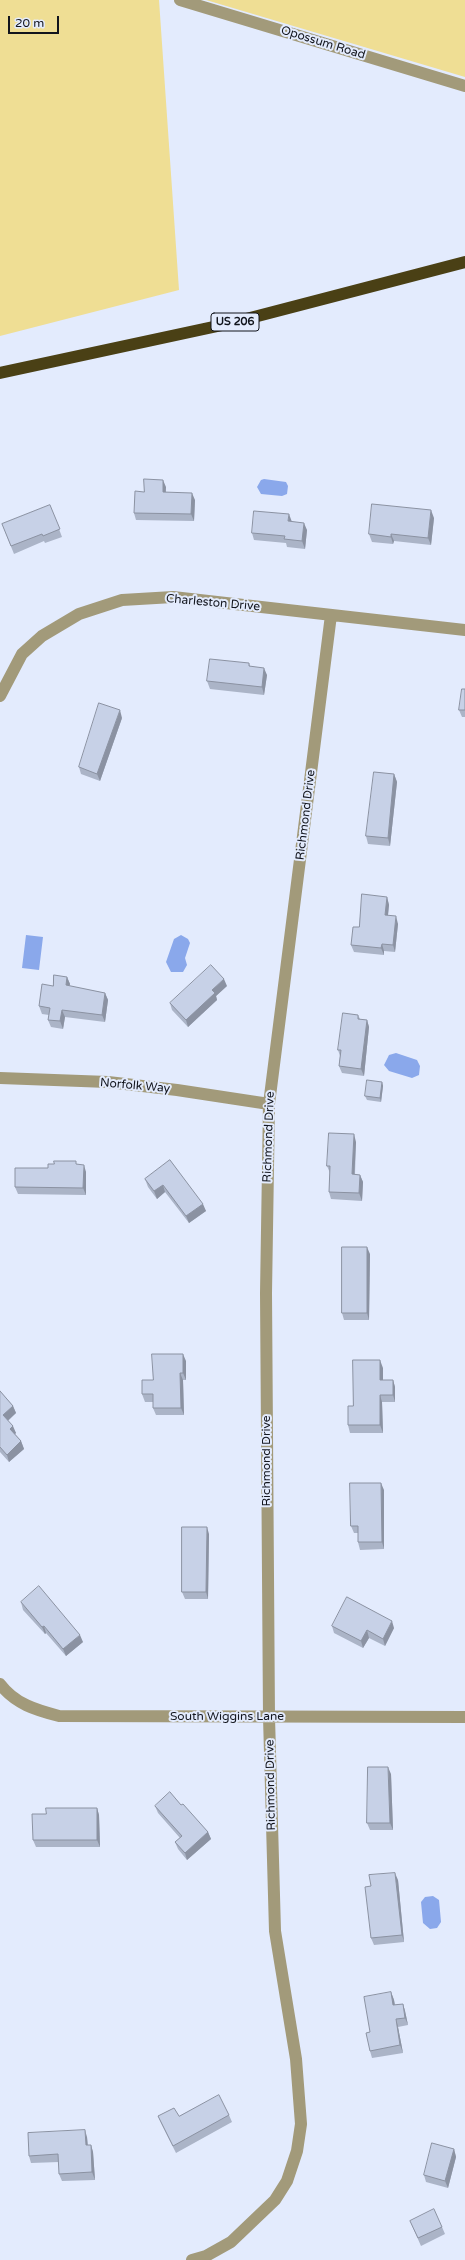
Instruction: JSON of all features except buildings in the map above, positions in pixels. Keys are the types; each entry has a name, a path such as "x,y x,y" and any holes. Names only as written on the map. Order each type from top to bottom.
{"highway":[{"name":"US 206","path":"0,372 227,324 465,262"}],"street":[{"name":"Opossum Road","path":"180,0 465,86"},
{"name":"Charleston Drive","path":"0,696 22,654 42,636 79,614 122,600 173,597 465,630"},
{"name":"Richmond Drive","path":"192,2260 206,2256 231,2242 251,2225 279,2193 287,2181 298,2149 301,2124 296,2059 275,1931 269,1717 266,1301 269,1104 331,615"},
{"name":"Norfolk Way","path":"0,1078 108,1082 177,1090 269,1104"},
{"name":"South Wiggins Lane","path":"0,1684 7,1694 30,1708 59,1716 465,1718"}],"shaded area":[{"path":"0,0 159,0 179,290 0,336"},
{"path":"206,0 465,0 465,77"}],"water":[{"path":"264,479 286,482 288,486 287,494 282,496 261,494 257,487 261,480"},
{"path":"26,935 43,937 39,970 22,968"},
{"path":"181,935 188,939 190,943 185,958 187,965 183,972 171,972 166,962 174,939"},
{"path":"396,1053 417,1060 420,1066 419,1075 412,1078 389,1071 384,1065 389,1055"},
{"path":"433,1896 439,1900 441,1922 437,1928 430,1929 423,1923 421,1902 425,1897"}]}
